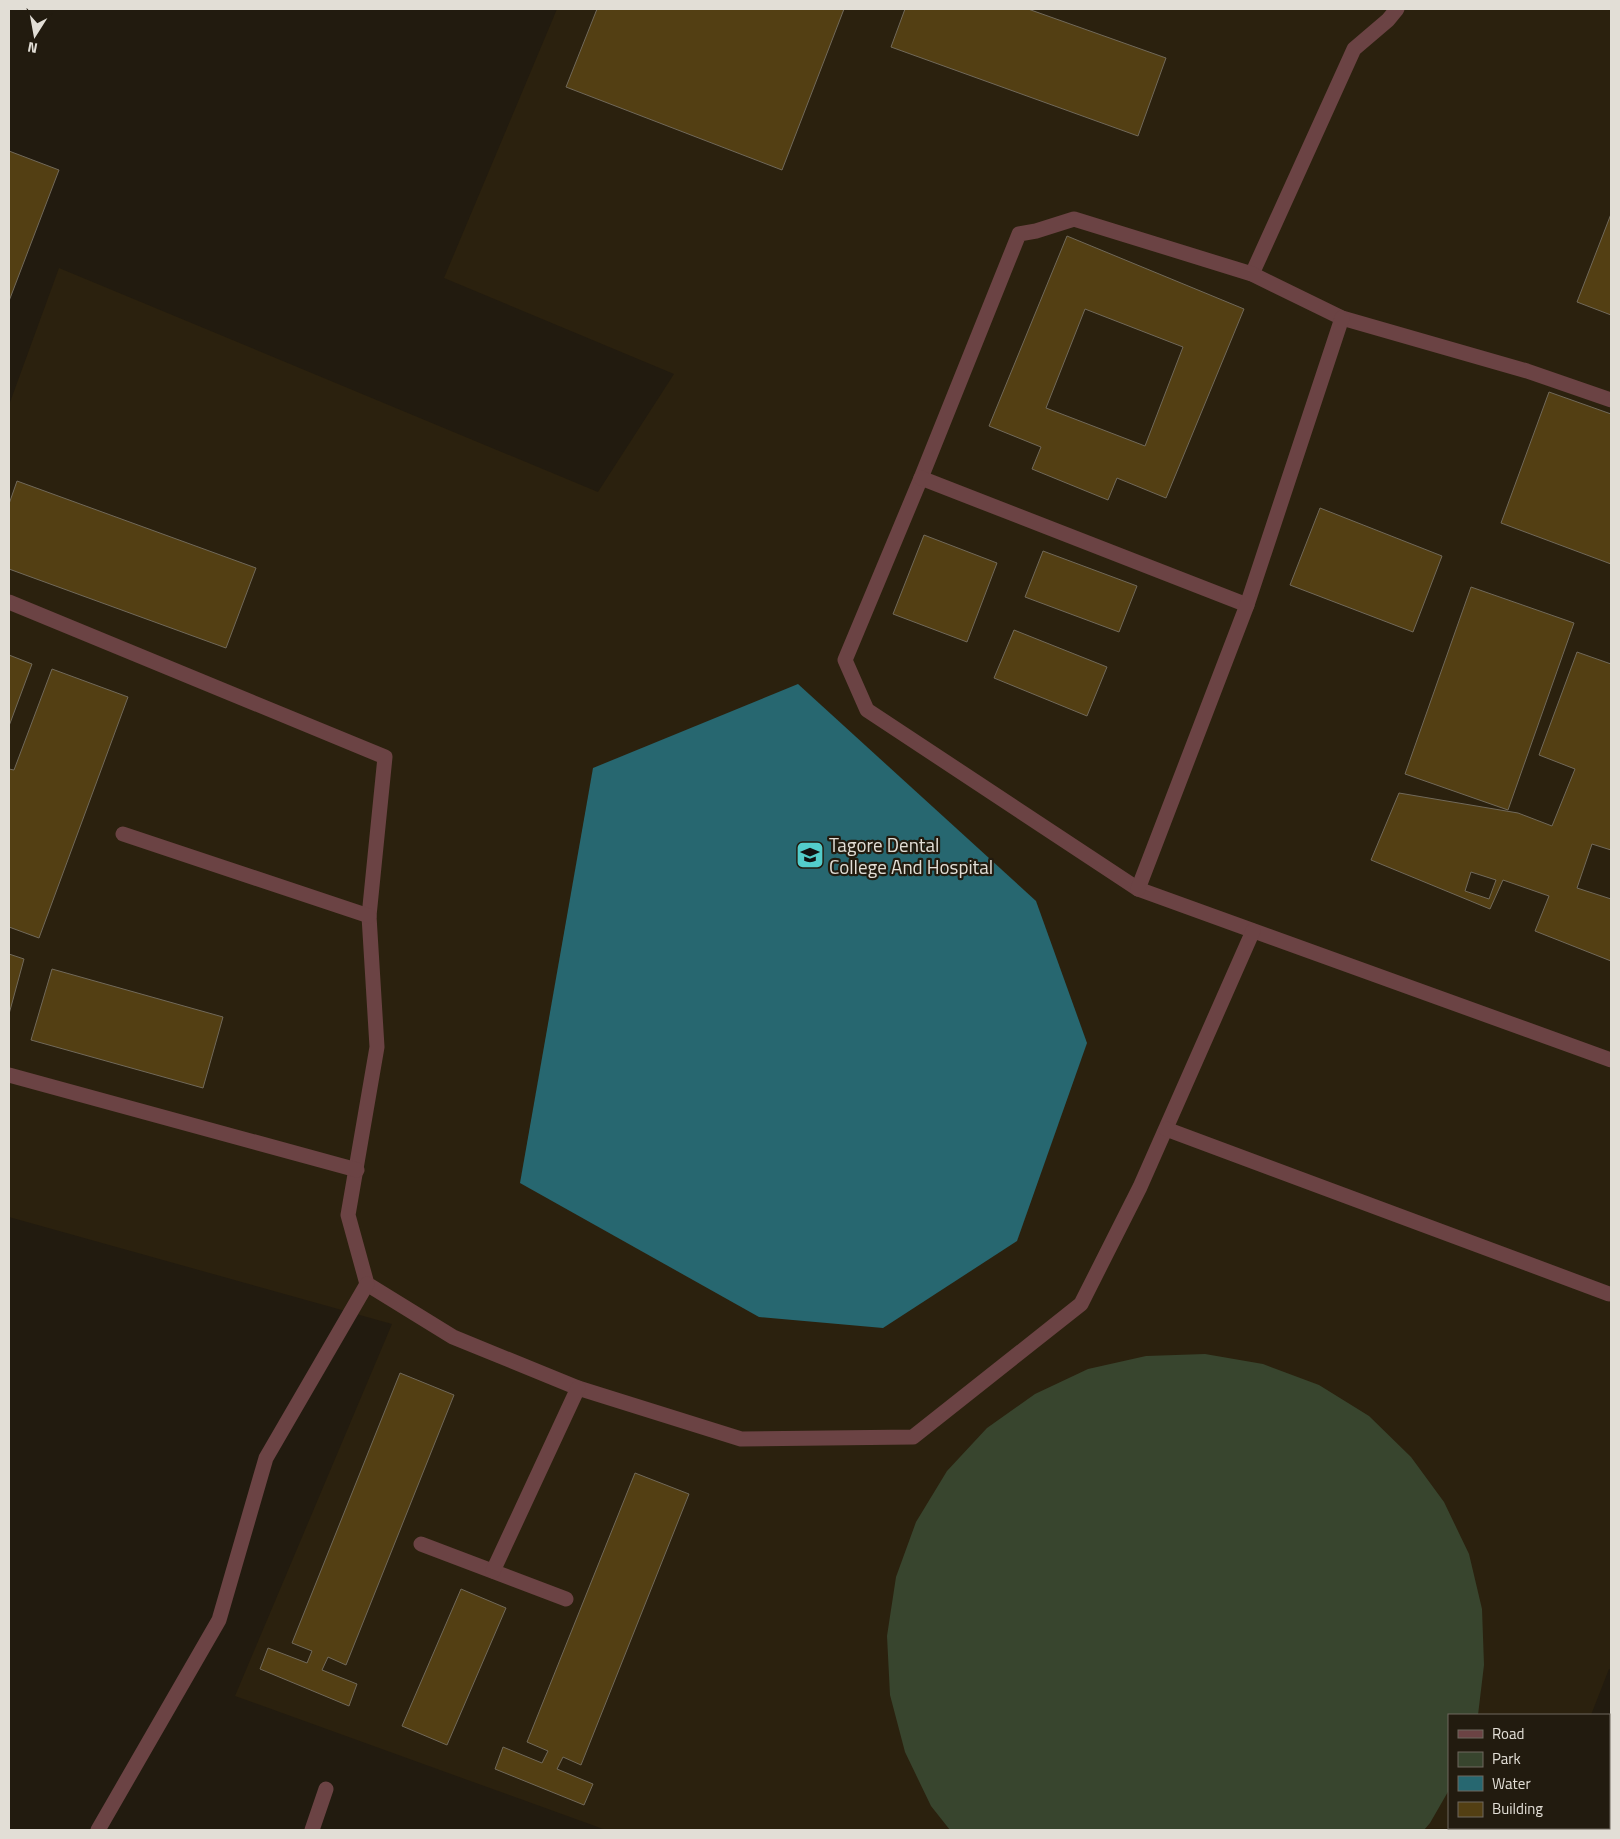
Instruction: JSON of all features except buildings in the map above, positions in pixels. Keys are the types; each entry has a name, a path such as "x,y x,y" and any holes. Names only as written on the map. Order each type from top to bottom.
{"street":[{"path":"1252,274 1354,49 1388,20 1397,9"},
{"path":"1611,400 1527,371 1342,318 1252,274 1074,219 1036,231 1019,234 921,478 845,660 867,710 1138,889 1611,1060"},
{"path":"1138,889 1247,605 1342,318"},
{"path":"921,478 1247,605"},
{"path":"9,602 385,757 369,916 377,1047 348,1215 367,1284 453,1337 578,1388 741,1439 913,1437 1081,1304 1140,1187 1253,931"},
{"path":"123,834 369,916"},
{"path":"9,1075 357,1170"},
{"path":"1166,1129 1611,1293"},
{"path":"98,1830 219,1620 266,1458 367,1284"},
{"path":"493,1571 578,1388"},
{"path":"420,1544 566,1599"},
{"path":"312,1830 326,1789"}],"shaded area":[{"name":"Tagore Dental College And Hospital","path":"557,9 1611,9 1611,1670 1609,1669 1591,1714 1448,1714 1448,1829 1546,1830 606,1830 235,1696 392,1324 9,1217 9,405 59,268 598,492 674,374 444,278"}],"green space":[{"path":"1205,1354 1263,1364 1319,1385 1369,1416 1411,1457 1444,1502 1469,1554 1482,1609 1484,1665 1478,1714 1448,1714 1448,1792 1424,1830 950,1830 931,1806 905,1752 890,1695 887,1636 896,1577 916,1522 947,1471 987,1428 1035,1394 1088,1369 1146,1356"}],"water":[{"path":"798,684 1036,901 1087,1043 1017,1241 883,1328 759,1317 520,1183 593,768"}],"place":[{"name":"Tagore Dental College And Hospital","path":"810,855"}]}
